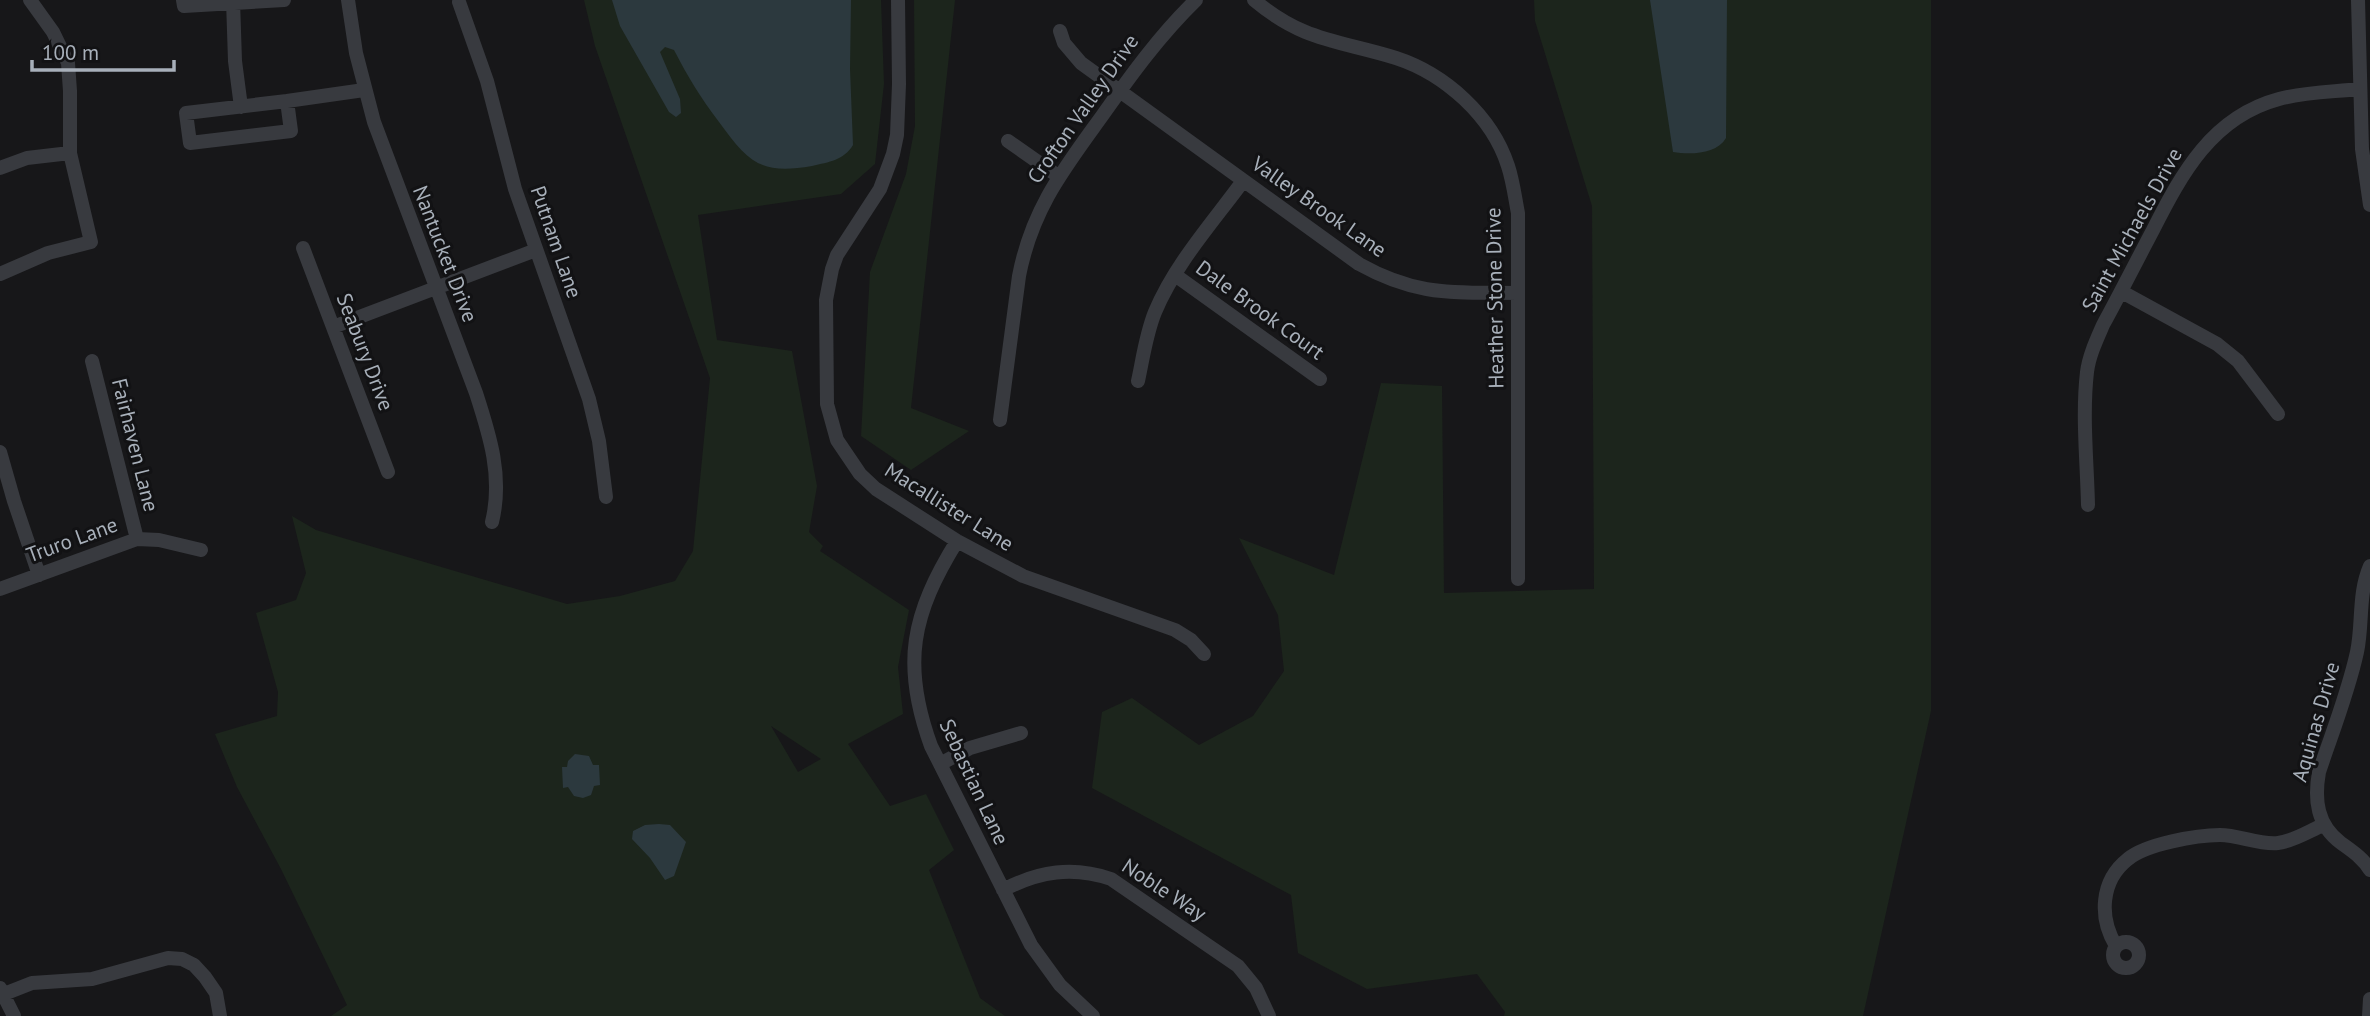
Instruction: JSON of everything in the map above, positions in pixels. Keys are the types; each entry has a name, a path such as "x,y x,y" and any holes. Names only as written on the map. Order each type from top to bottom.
{"street":[{"path":"0,274 48,253 92,242 70,153 68,63 53,32 30,0"},
{"path":"183,0 184,6 284,0"},
{"name":"Nantucket Drive","path":"348,0 364,90 377,132 476,393 489,436 498,482 498,501 492,522"},
{"name":"Macallister Lane","path":"898,0 897,135 888,171 880,189 846,240 832,269 825,309 827,404 837,440 860,474 876,489 957,541 1023,576 1175,630 1191,640 1204,654"},
{"name":"Crofton Valley Drive","path":"1000,420 1023,254 1035,219 1058,176 1119,91 1166,30 1196,0"},
{"name":"Heather Stone Drive","path":"1254,0 1304,33 1412,65 1443,82 1472,108 1497,142 1508,164 1518,214 1518,579"},
{"path":"2358,0 2362,149 2370,205"},
{"path":"233,2 235,61 241,107"},
{"name":"Putnam Lane","path":"459,2 486,81 515,189 589,399 599,441 607,497"},
{"name":"Valley Brook Lane","path":"1060,31 1072,54 1119,91 1359,264 1397,283 1440,292 1518,293"},
{"name":"Saint Michaels Drive","path":"2088,505 2087,371 2092,350 2190,163 2211,138 2256,108 2302,94 2359,89"},
{"path":"287,101 291,131 190,143 186,113 364,90"},
{"path":"1008,141 1058,176"},
{"path":"0,168 27,158 70,153"},
{"path":"1138,381 1155,312 1175,275 1243,181"},
{"name":"Seabury Drive","path":"303,248 388,471"},
{"path":"333,327 536,250"},
{"name":"Dale Brook Court","path":"1175,275 1320,379"},
{"path":"2122,292 2217,344 2238,361 2278,414"},
{"name":"Fairhaven Lane","path":"92,361 137,539"},
{"path":"0,452 39,575"},
{"name":"Truro Lane","path":"0,589 137,539 159,540 201,550"},
{"name":"Sebastian Lane","path":"957,541 929,590 919,621 914,647 919,709 931,746 1031,945 1060,985 1093,1016"},
{"name":"Aquinas Drive","path":"2323,825 2316,803 2319,772 2358,650 2363,588 2370,566"},
{"path":"940,764 970,748 1021,733"},
{"path":"2116,946 2105,925 2104,903 2108,885 2126,860 2136,854 2178,841 2208,835 2278,843 2323,825 2360,857 2370,870"},
{"name":"Noble Way","path":"1003,890 1031,876 1058,871 1088,873 1111,879 1238,966 1256,988 1269,1016"},
{"path":"14,1016 2,991 32,983 92,979 168,958 182,959 194,965 205,977 216,993 220,1016"},
{"path":"2369,1016 2370,999"}],"shaded area":[{"path":"584,0 881,0 884,84 875,164 841,194 698,215 717,340 792,351 817,486 809,532 823,546 820,551 909,610 898,667 903,714 848,744 890,806 926,794 954,850 929,870 980,998 1005,1016 331,1016 347,1005 281,869 237,787 215,734 277,716 278,692 256,613 296,600 306,573 292,516 316,530 567,604 620,596 675,581 693,551 710,378 595,46","holes":["771,726 821,759 798,772"]},
{"path":"612,0 851,0 853,145 841,157 812,166 780,169 757,162 738,147 712,113 674,50 665,47 660,52 680,99 681,113 676,117 669,112 620,26"},
{"path":"914,0 955,0 911,408 969,431 911,470 861,436 870,272 906,174 915,126"},
{"path":"1534,0 1931,0 1931,711 1863,1016 1504,1016 1505,1012 1477,974 1367,989 1298,953 1291,895 1092,788 1102,712 1132,698 1199,745 1253,716 1284,671 1278,615 1239,538 1334,575 1381,383 1442,386 1444,593 1594,589 1592,206 1535,21"},
{"path":"1650,0 1727,0 1726,138 1710,150 1695,153 1673,152"},
{"path":"575,754 589,756 593,765 599,765 600,785 594,786 591,795 583,798 574,796 568,787 563,788 562,767 567,767 568,761"},
{"path":"645,825 670,825 686,842 674,876 665,880 650,858 632,839 633,831"}]}
